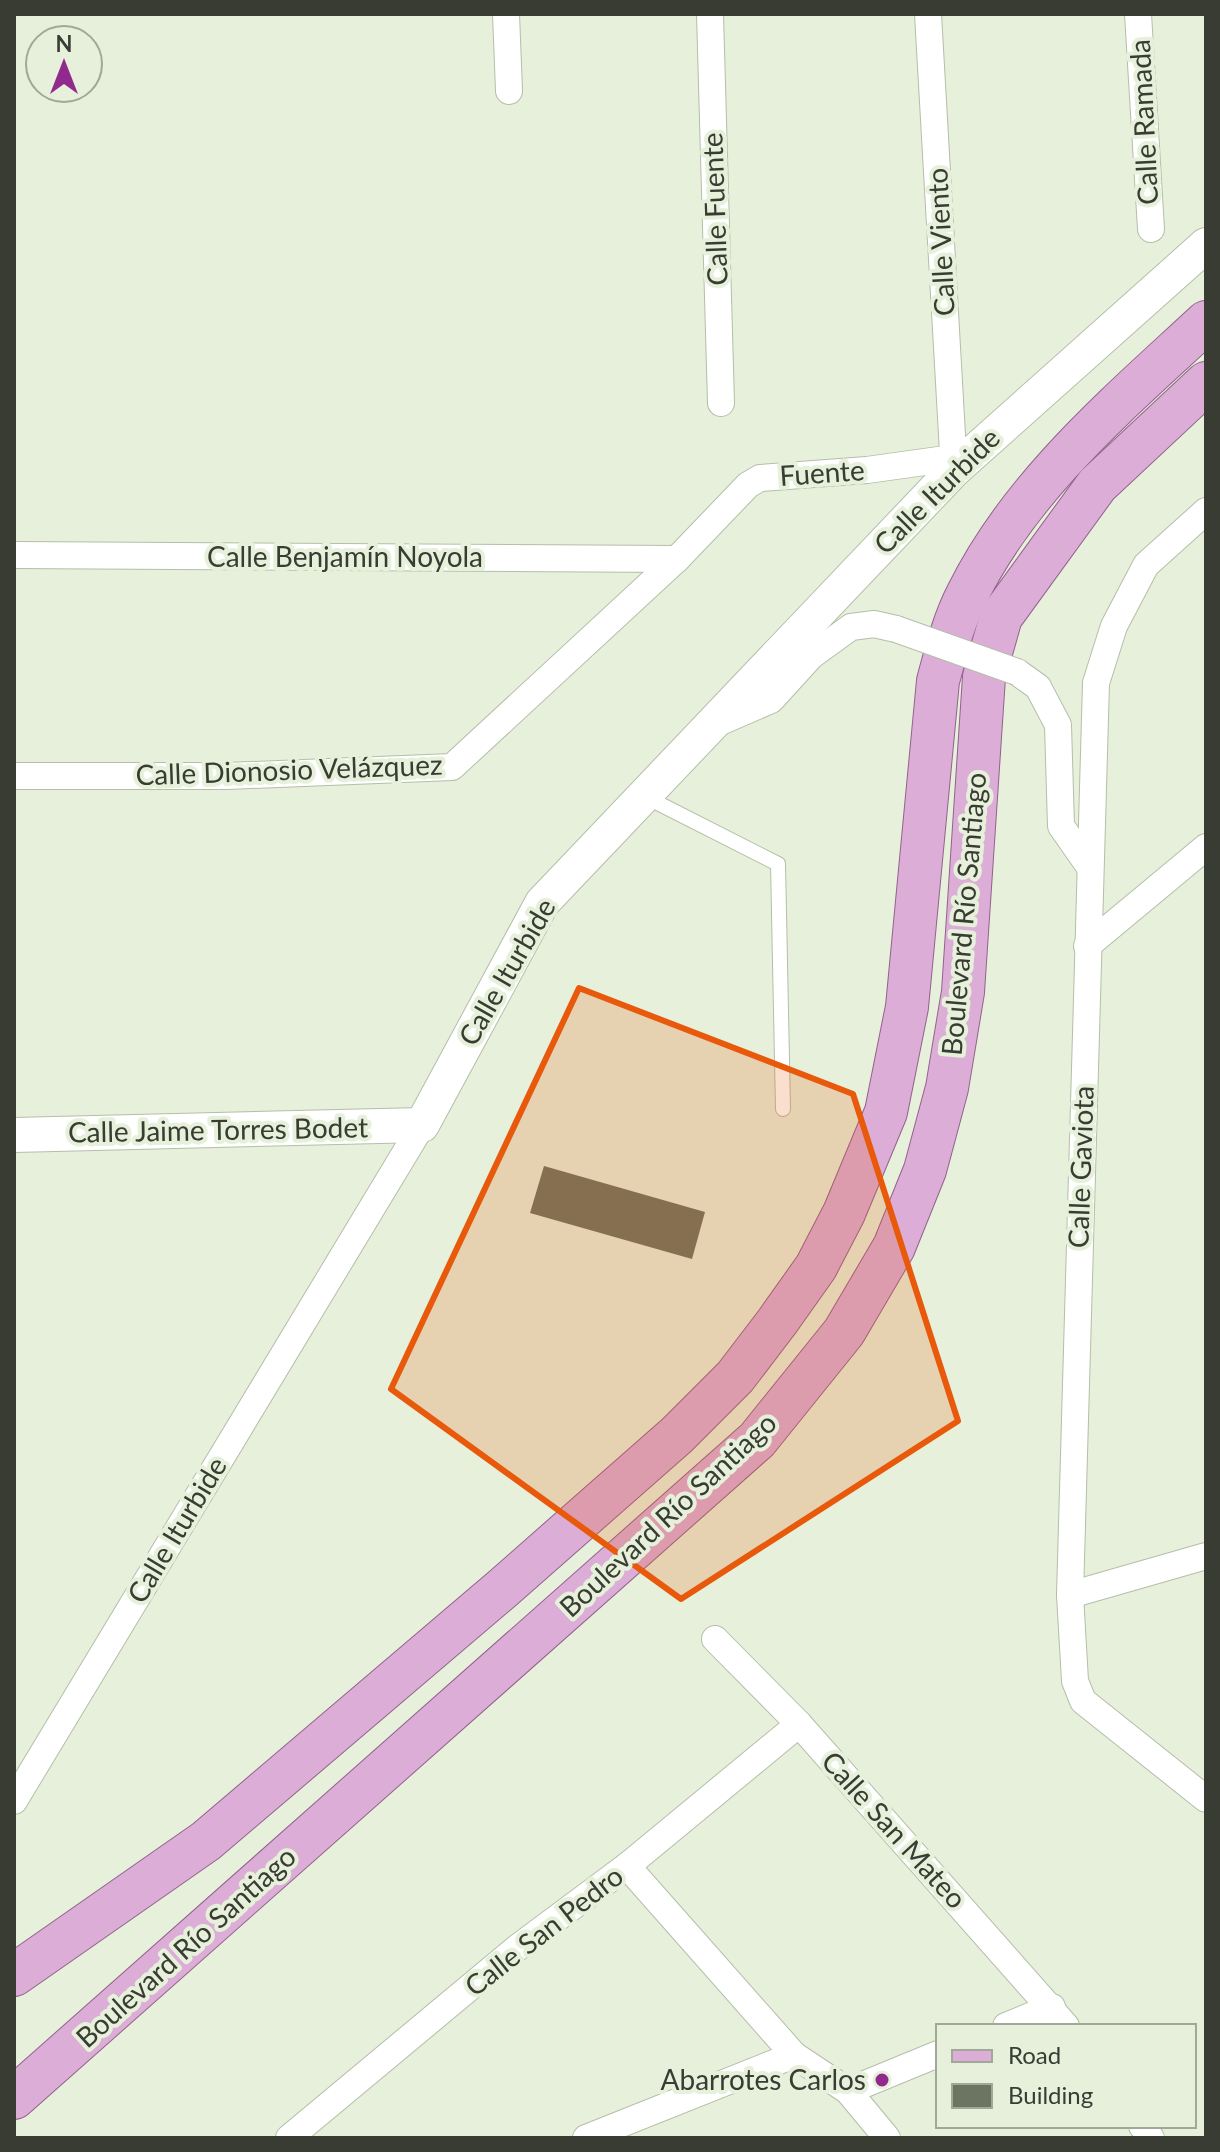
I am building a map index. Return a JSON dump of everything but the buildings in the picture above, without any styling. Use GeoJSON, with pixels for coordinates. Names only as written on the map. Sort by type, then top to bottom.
{"type":"FeatureCollection","features":[{"type":"Feature","properties":{"kind":"main road","name":"Boulevard Río Santiago"},"geometry":{"type":"LineString","coordinates":[[14,1975],[206,1841],[502,1589],[677,1435],[735,1377],[777,1322],[816,1267],[844,1213],[886,1112],[907,1007],[938,681],[950,636],[966,596],[995,544],[1077,442],[1206,322]]}},
{"type":"Feature","properties":{"kind":"main road","name":"Boulevard Río Santiago"},"geometry":{"type":"LineString","coordinates":[[14,2098],[757,1440],[844,1332],[894,1247],[925,1170],[947,1088],[963,992],[984,677],[1001,617],[1097,485],[1206,383]]}},
{"type":"Feature","properties":{"kind":"street"},"geometry":{"type":"LineString","coordinates":[[506,14],[509,91]]}},
{"type":"Feature","properties":{"kind":"street","name":"Calle Fuente"},"geometry":{"type":"LineString","coordinates":[[710,14],[721,403]]}},
{"type":"Feature","properties":{"kind":"street","name":"Calle Viento"},"geometry":{"type":"LineString","coordinates":[[928,14],[954,464]]}},
{"type":"Feature","properties":{"kind":"street","name":"Calle Ramada"},"geometry":{"type":"LineString","coordinates":[[1138,14],[1151,229]]}},
{"type":"Feature","properties":{"kind":"street","name":"Calle Iturbide"},"geometry":{"type":"LineString","coordinates":[[14,1801],[422,1125],[542,903],[954,464],[1206,245]]}},
{"type":"Feature","properties":{"kind":"street","name":"Fuente"},"geometry":{"type":"LineString","coordinates":[[677,559],[748,485],[760,478],[954,464]]}},
{"type":"Feature","properties":{"kind":"street","name":"Calle Gaviota"},"geometry":{"type":"LineString","coordinates":[[1206,511],[1146,565],[1114,626],[1096,683],[1070,1595],[1075,1681],[1083,1701],[1206,1799]]}},
{"type":"Feature","properties":{"kind":"street","name":"Calle Benjamín Noyola"},"geometry":{"type":"LineString","coordinates":[[14,555],[677,559]]}},
{"type":"Feature","properties":{"kind":"street","name":"Calle Dionosio Velázquez"},"geometry":{"type":"LineString","coordinates":[[14,776],[227,776],[452,767],[677,559]]}},
{"type":"Feature","properties":{"kind":"street"},"geometry":{"type":"LineString","coordinates":[[709,727],[771,700],[811,656],[851,627],[874,624],[896,629],[1017,672],[1038,687],[1058,725],[1061,826],[1089,866]]}},
{"type":"Feature","properties":{"kind":"street"},"geometry":{"type":"LineString","coordinates":[[1087,946],[1206,847]]}},
{"type":"Feature","properties":{"kind":"street","name":"Calle Jaime Torres Bodet"},"geometry":{"type":"LineString","coordinates":[[14,1135],[422,1125]]}},
{"type":"Feature","properties":{"kind":"street"},"geometry":{"type":"LineString","coordinates":[[1070,1595],[1206,1556]]}},
{"type":"Feature","properties":{"kind":"street","name":"Calle San Mateo"},"geometry":{"type":"LineString","coordinates":[[715,1639],[799,1724],[1059,2017]]}},
{"type":"Feature","properties":{"kind":"street","name":"Calle San Pedro"},"geometry":{"type":"LineString","coordinates":[[289,2138],[517,1948],[627,1866],[799,1724]]}},
{"type":"Feature","properties":{"kind":"street"},"geometry":{"type":"LineString","coordinates":[[627,1866],[794,2055],[848,2091],[887,2138]]}},
{"type":"Feature","properties":{"kind":"street"},"geometry":{"type":"LineString","coordinates":[[1018,2024],[1059,2017]]}},
{"type":"Feature","properties":{"kind":"street"},"geometry":{"type":"LineString","coordinates":[[586,2138],[794,2055]]}},
{"type":"Feature","properties":{"kind":"street"},"geometry":{"type":"LineString","coordinates":[[848,2091],[936,2055]]}},
{"type":"Feature","properties":{"kind":"lane"},"geometry":{"type":"LineString","coordinates":[[644,796],[778,864],[783,1109]]}},
{"type":"Feature","properties":{"kind":"highlighted area"},"geometry":{"type":"Polygon","coordinates":[[[579,988],[853,1094],[958,1421],[681,1599],[391,1389],[579,988]]]}},
{"type":"Feature","properties":{"kind":"place","name":"Abarrotes Carlos"},"geometry":{"type":"Point","coordinates":[882,2080]}}]}
